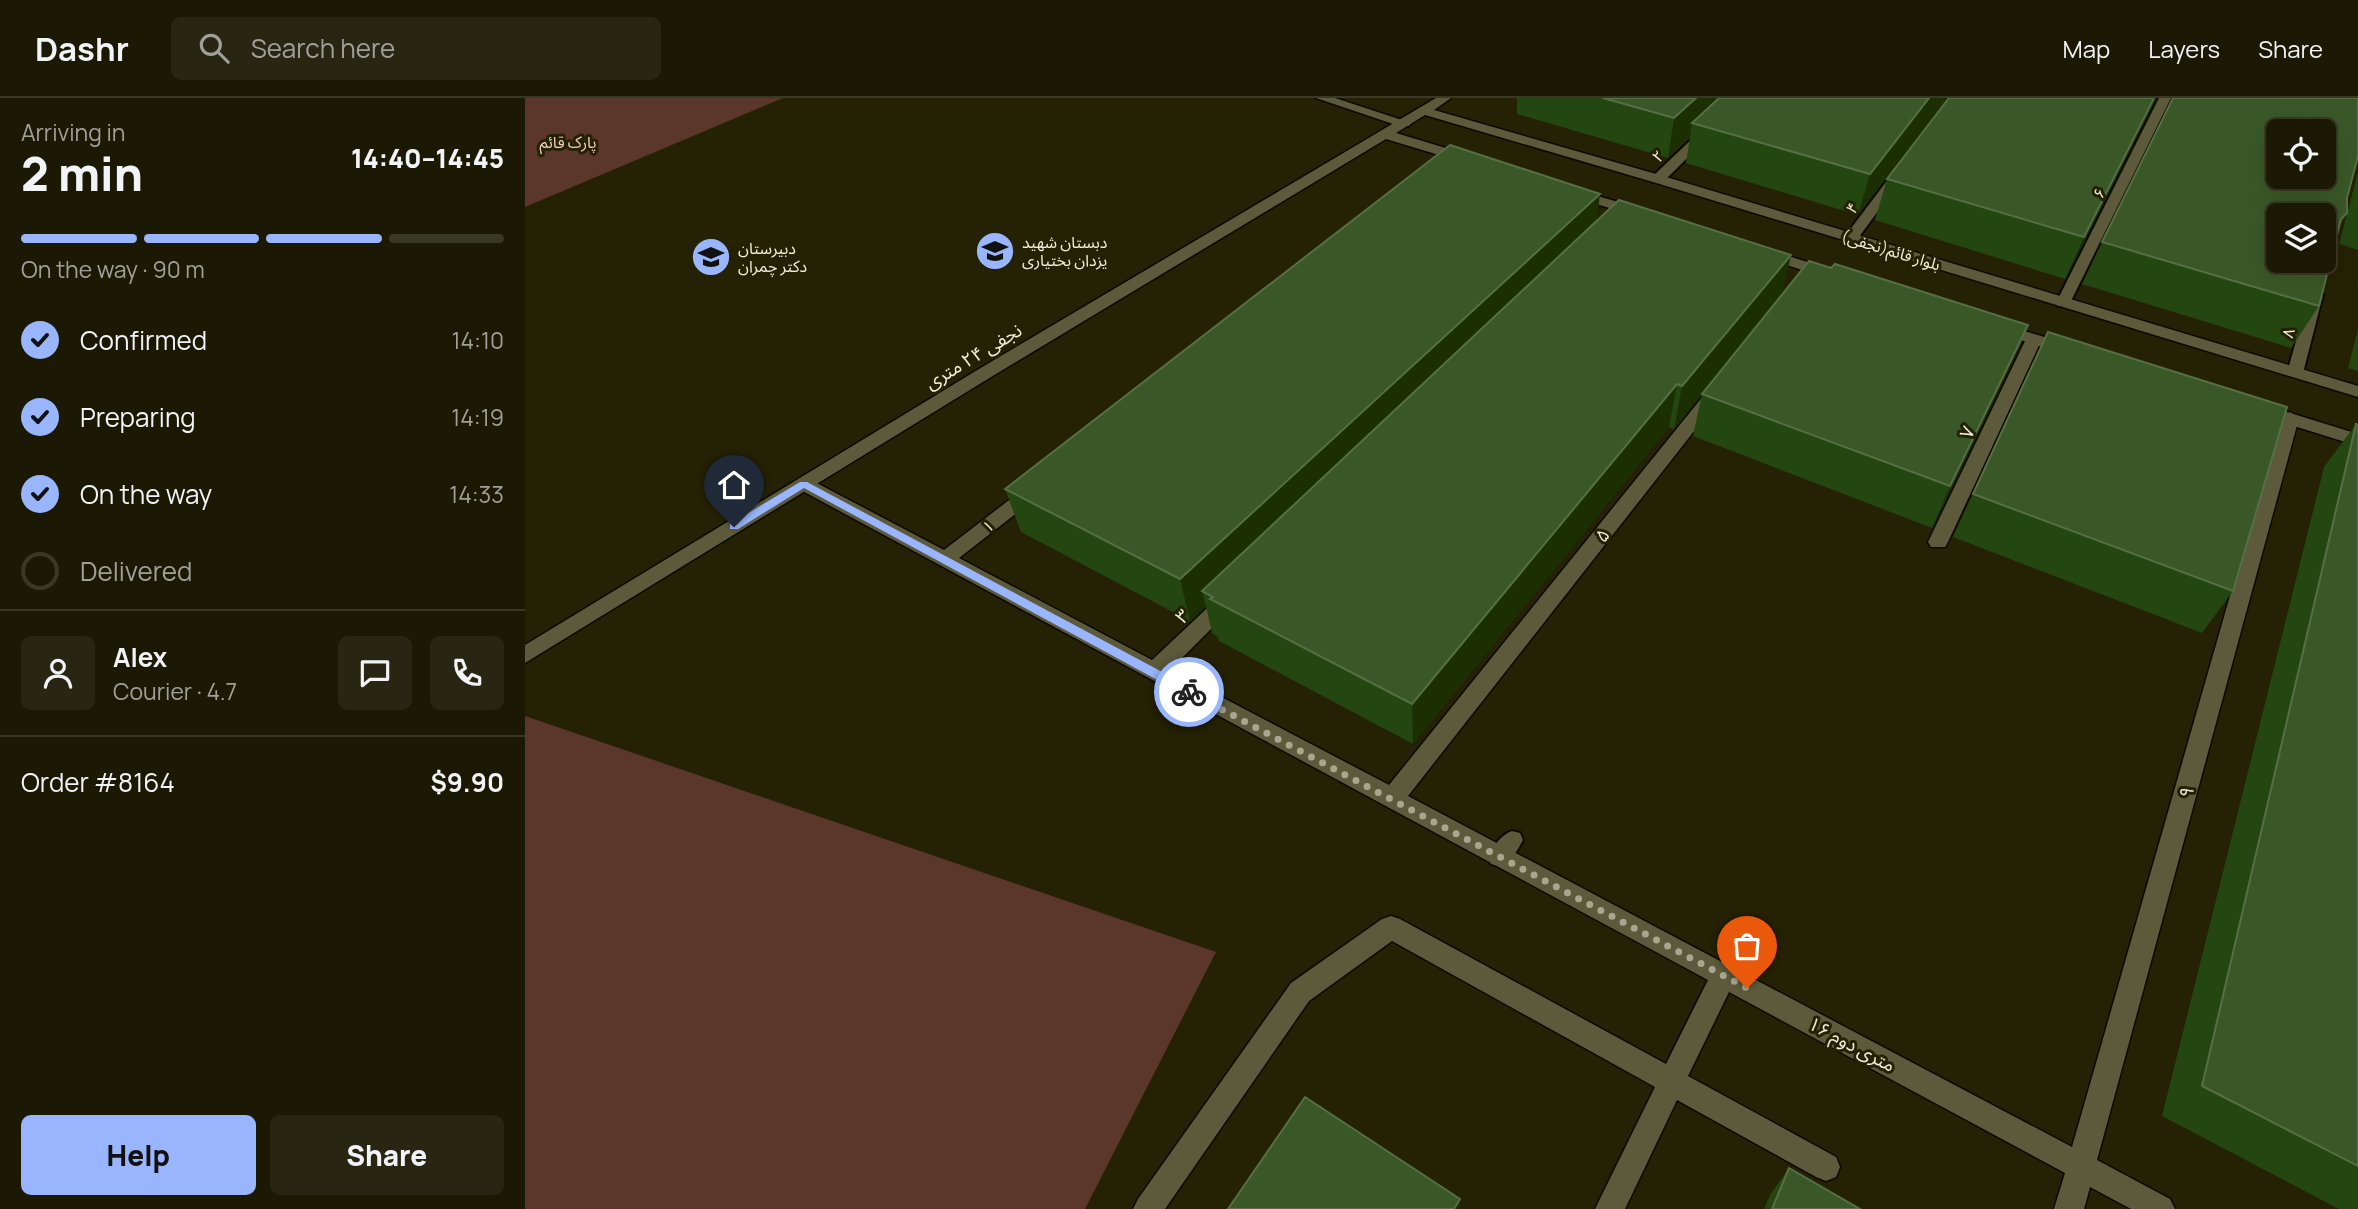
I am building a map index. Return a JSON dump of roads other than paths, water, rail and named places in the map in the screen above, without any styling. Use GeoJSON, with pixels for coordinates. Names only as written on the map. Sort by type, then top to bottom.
{"type":"FeatureCollection","features":[{"type":"Feature","properties":{"kind":"street"},"geometry":{"type":"LineString","coordinates":[[1322,98],[1404,122]]}},
{"type":"Feature","properties":{"kind":"street","name":"نجفی ۲۴ متری"},"geometry":{"type":"LineString","coordinates":[[525,655],[1445,98]]}},
{"type":"Feature","properties":{"kind":"street","name":"بلوار قائم(نجفی)"},"geometry":{"type":"LineString","coordinates":[[1424,111],[1658,179],[2358,392]]}},
{"type":"Feature","properties":{"kind":"street"},"geometry":{"type":"LineString","coordinates":[[1385,134],[1465,163]]}},
{"type":"Feature","properties":{"kind":"street"},"geometry":{"type":"LineString","coordinates":[[1555,187],[1628,216],[1659,219]]}},
{"type":"Feature","properties":{"kind":"street"},"geometry":{"type":"LineString","coordinates":[[1749,248],[1809,274],[1840,277]]}},
{"type":"Feature","properties":{"kind":"street"},"geometry":{"type":"LineString","coordinates":[[1982,323],[2085,355]]}},
{"type":"Feature","properties":{"kind":"street","name":"۷"},"geometry":{"type":"LineString","coordinates":[[1938,542],[2034,340]]}},
{"type":"Feature","properties":{"kind":"street","name":"۵"},"geometry":{"type":"LineString","coordinates":[[1391,800],[1727,377]]}},
{"type":"Feature","properties":{"kind":"street"},"geometry":{"type":"LineString","coordinates":[[2239,403],[2358,440]]}},
{"type":"Feature","properties":{"kind":"street","name":"۹"},"geometry":{"type":"LineString","coordinates":[[2081,1165],[2290,418]]}},
{"type":"Feature","properties":{"kind":"street","name":"۱"},"geometry":{"type":"LineString","coordinates":[[944,560],[1043,483]]}},
{"type":"Feature","properties":{"kind":"street","name":"۱۶ متری دوم"},"geometry":{"type":"LineString","coordinates":[[804,484],[1391,800],[1506,848],[1723,975],[2160,1209]]}},
{"type":"Feature","properties":{"kind":"street","name":"۳"},"geometry":{"type":"LineString","coordinates":[[1153,673],[1243,586]]}},
{"type":"Feature","properties":{"kind":"street"},"geometry":{"type":"LineString","coordinates":[[1148,1209],[1300,992],[1391,927],[1826,1167]]}},
{"type":"Feature","properties":{"kind":"street"},"geometry":{"type":"LineString","coordinates":[[1610,1209],[1723,975]]}},
{"type":"Feature","properties":{"kind":"street"},"geometry":{"type":"LineString","coordinates":[[2069,1209],[2081,1165]]}},
{"type":"Feature","properties":{"kind":"lane","name":"۲"},"geometry":{"type":"LineString","coordinates":[[1658,179],[1742,98]]}},
{"type":"Feature","properties":{"kind":"lane","name":"۶"},"geometry":{"type":"LineString","coordinates":[[2063,303],[2165,98]]}},
{"type":"Feature","properties":{"kind":"lane","name":"۴"},"geometry":{"type":"LineString","coordinates":[[1851,238],[1907,163]]}},
{"type":"Feature","properties":{"kind":"lane","name":"۸"},"geometry":{"type":"LineString","coordinates":[[2295,373],[2320,282]]}},
{"type":"Feature","properties":{"kind":"place","name":"دبستان شهید یزدان بختیاری"},"geometry":{"type":"Point","coordinates":[995,251]}},
{"type":"Feature","properties":{"kind":"place","name":"دبیرستان دکتر چمران"},"geometry":{"type":"Point","coordinates":[711,257]}},
{"type":"Feature","properties":{"kind":"park label","name":"پارک قائم"},"geometry":{"type":"Point","coordinates":[568,142]}}]}
